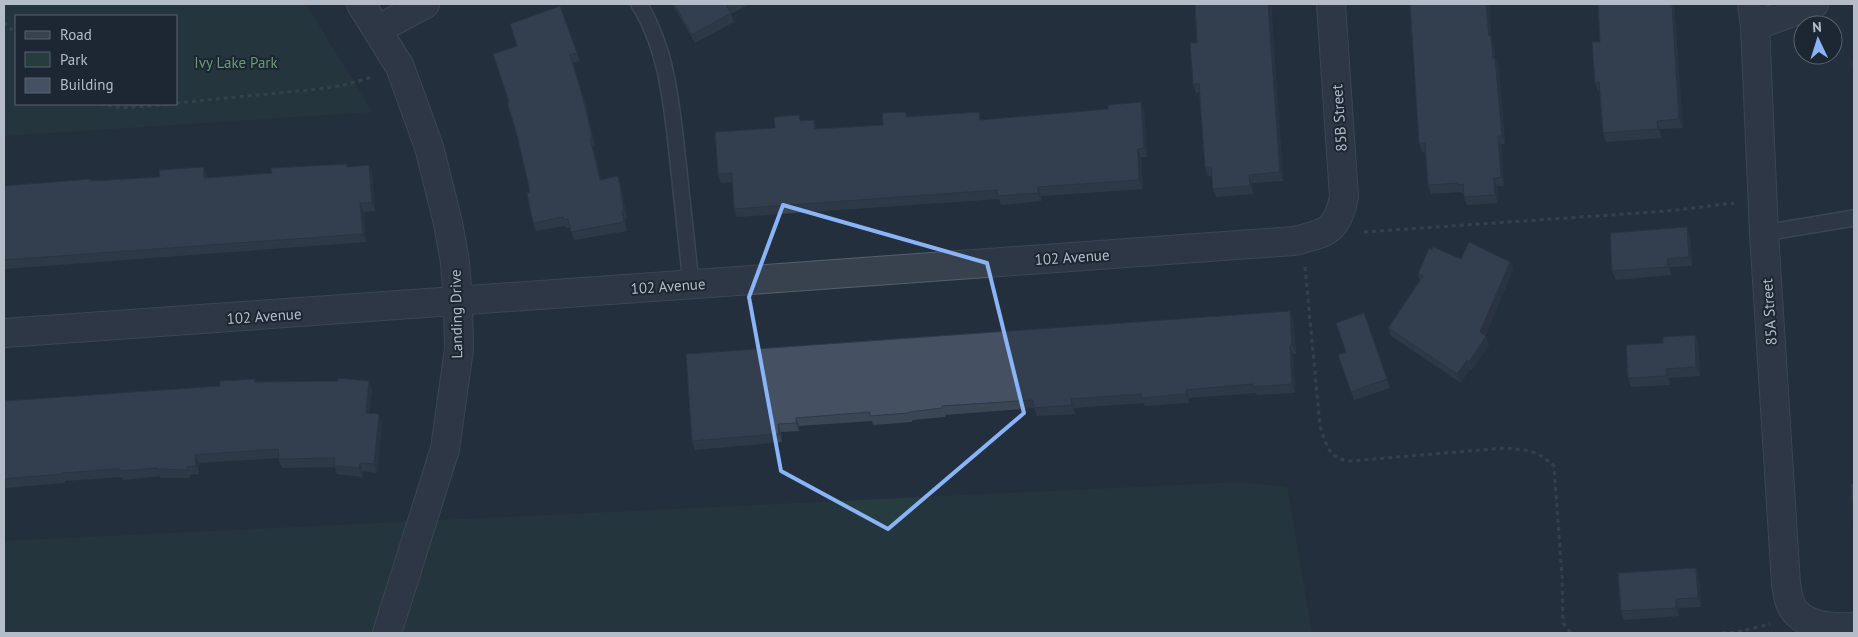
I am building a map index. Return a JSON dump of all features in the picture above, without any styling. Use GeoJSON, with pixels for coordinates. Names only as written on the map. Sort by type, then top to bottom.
{"type":"FeatureCollection","features":[{"type":"Feature","properties":{"kind":"street","name":"Landing Drive"},"geometry":{"type":"LineString","coordinates":[[361,4],[400,67],[429,147],[448,223],[458,302],[459,349],[445,449],[387,633]]}},
{"type":"Feature","properties":{"kind":"street"},"geometry":{"type":"LineString","coordinates":[[377,30],[425,4]]}},
{"type":"Feature","properties":{"kind":"street","name":"85B Street"},"geometry":{"type":"LineString","coordinates":[[1331,4],[1344,197],[1340,214],[1331,229]]}},
{"type":"Feature","properties":{"kind":"street"},"geometry":{"type":"LineString","coordinates":[[1753,15],[1814,4]]}},
{"type":"Feature","properties":{"kind":"street","name":"85A Street"},"geometry":{"type":"LineString","coordinates":[[1753,15],[1762,199],[1786,584],[1789,602],[1800,618]]}},
{"type":"Feature","properties":{"kind":"street","name":"102 Avenue"},"geometry":{"type":"LineString","coordinates":[[4,334],[1274,242],[1302,239],[1331,229]]}},
{"type":"Feature","properties":{"kind":"street"},"geometry":{"type":"LineString","coordinates":[[1800,618],[1820,626],[1854,627]]}},
{"type":"Feature","properties":{"kind":"lane"},"geometry":{"type":"LineString","coordinates":[[639,4],[645,13],[663,58],[672,111],[691,284]]}},
{"type":"Feature","properties":{"kind":"lane"},"geometry":{"type":"LineString","coordinates":[[1764,233],[1854,218]]}},
{"type":"Feature","properties":{"kind":"path"},"geometry":{"type":"LineString","coordinates":[[4,22],[15,33]]}},
{"type":"Feature","properties":{"kind":"path"},"geometry":{"type":"LineString","coordinates":[[178,104],[344,85],[381,75],[400,67]]}},
{"type":"Feature","properties":{"kind":"path"},"geometry":{"type":"LineString","coordinates":[[106,105],[122,108],[162,105]]}},
{"type":"Feature","properties":{"kind":"path"},"geometry":{"type":"LineString","coordinates":[[1331,229],[1347,233],[1668,211],[1762,199]]}},
{"type":"Feature","properties":{"kind":"path"},"geometry":{"type":"LineString","coordinates":[[1302,239],[1320,426],[1328,450],[1339,459],[1350,461],[1505,448],[1529,450],[1543,456],[1554,466],[1562,576],[1563,623],[1571,633]]}},
{"type":"Feature","properties":{"kind":"path"},"geometry":{"type":"LineString","coordinates":[[1722,633],[1737,632],[1800,618]]}},
{"type":"Feature","properties":{"kind":"highlighted area"},"geometry":{"type":"Polygon","coordinates":[[[783,205],[987,263],[1024,413],[888,529],[781,471],[749,297],[783,205]]]}},
{"type":"Feature","properties":{"kind":"green space","name":"Ivy Lake Park"},"geometry":{"type":"Polygon","coordinates":[[[4,4],[306,4],[372,112],[4,136],[4,4]]]}},
{"type":"Feature","properties":{"kind":"green space"},"geometry":{"type":"Polygon","coordinates":[[[1240,482],[1287,487],[1312,633],[4,633],[4,541],[1240,482]]]}},
{"type":"Feature","properties":{"kind":"building"},"geometry":{"type":"Polygon","coordinates":[[[674,4],[730,4],[727,6],[731,13],[692,35],[674,4]]]}},
{"type":"Feature","properties":{"kind":"building"},"geometry":{"type":"Polygon","coordinates":[[[1195,4],[1268,4],[1280,172],[1249,175],[1250,186],[1213,189],[1211,167],[1205,167],[1199,84],[1193,84],[1190,43],[1197,43],[1195,4]]]}},
{"type":"Feature","properties":{"kind":"building"},"geometry":{"type":"Polygon","coordinates":[[[1410,4],[1486,4],[1489,36],[1491,36],[1493,59],[1495,59],[1502,136],[1498,136],[1501,177],[1494,178],[1495,195],[1464,197],[1463,184],[1428,185],[1425,143],[1419,143],[1410,4]]]}},
{"type":"Feature","properties":{"kind":"building"},"geometry":{"type":"Polygon","coordinates":[[[1598,4],[1672,4],[1679,119],[1657,121],[1658,129],[1603,133],[1599,82],[1595,83],[1592,42],[1600,42],[1598,4]]]}},
{"type":"Feature","properties":{"kind":"building"},"geometry":{"type":"Polygon","coordinates":[[[560,6],[577,53],[570,55],[583,98],[600,180],[618,176],[624,210],[622,210],[624,222],[571,232],[568,219],[563,220],[563,217],[533,223],[527,193],[530,192],[518,139],[507,102],[509,102],[493,54],[517,46],[510,24],[560,6]]]}},
{"type":"Feature","properties":{"kind":"building"},"geometry":{"type":"Polygon","coordinates":[[[1141,102],[1144,148],[1138,149],[1139,180],[1038,187],[1038,193],[998,196],[997,190],[734,209],[732,173],[718,174],[715,132],[775,128],[774,117],[799,115],[800,121],[814,120],[815,129],[883,125],[882,113],[906,112],[906,117],[979,112],[980,120],[1108,109],[1108,105],[1141,102]]]}},
{"type":"Feature","properties":{"kind":"building"},"geometry":{"type":"Polygon","coordinates":[[[347,164],[347,167],[369,165],[372,203],[360,203],[363,234],[4,260],[4,186],[91,179],[91,181],[160,177],[159,170],[204,167],[204,178],[272,173],[271,168],[347,164]]]}},
{"type":"Feature","properties":{"kind":"building"},"geometry":{"type":"Polygon","coordinates":[[[1687,227],[1689,257],[1667,259],[1668,267],[1612,271],[1610,233],[1687,227]]]}},
{"type":"Feature","properties":{"kind":"building"},"geometry":{"type":"Polygon","coordinates":[[[1469,242],[1510,262],[1480,332],[1486,336],[1469,362],[1467,360],[1457,374],[1388,328],[1423,276],[1418,274],[1429,248],[1432,250],[1433,247],[1461,259],[1469,242]]]}},
{"type":"Feature","properties":{"kind":"building"},"geometry":{"type":"Polygon","coordinates":[[[1290,311],[1292,384],[1253,387],[1253,384],[1186,390],[1186,394],[1142,398],[1142,394],[1071,399],[1072,405],[1034,408],[1033,400],[942,406],[942,408],[909,413],[870,416],[870,412],[796,418],[796,423],[778,424],[779,434],[692,441],[686,354],[1290,311]]]}},
{"type":"Feature","properties":{"kind":"building"},"geometry":{"type":"Polygon","coordinates":[[[1364,313],[1387,379],[1351,392],[1338,355],[1346,352],[1336,323],[1364,313]]]}},
{"type":"Feature","properties":{"kind":"building"},"geometry":{"type":"Polygon","coordinates":[[[1695,335],[1696,367],[1666,369],[1667,376],[1628,378],[1626,345],[1663,343],[1663,337],[1695,335]]]}},
{"type":"Feature","properties":{"kind":"building"},"geometry":{"type":"Polygon","coordinates":[[[338,378],[369,381],[366,413],[379,414],[374,464],[360,463],[359,468],[334,466],[335,458],[279,459],[278,449],[195,455],[196,466],[187,467],[187,470],[157,468],[120,471],[120,469],[4,479],[4,401],[220,386],[220,381],[255,379],[255,382],[338,381],[338,378]]]}},
{"type":"Feature","properties":{"kind":"building"},"geometry":{"type":"Polygon","coordinates":[[[1851,484],[1854,484],[1854,532],[1851,484]]]}},
{"type":"Feature","properties":{"kind":"building"},"geometry":{"type":"Polygon","coordinates":[[[1696,568],[1698,598],[1676,599],[1676,608],[1621,611],[1618,573],[1696,568]]]}}]}
